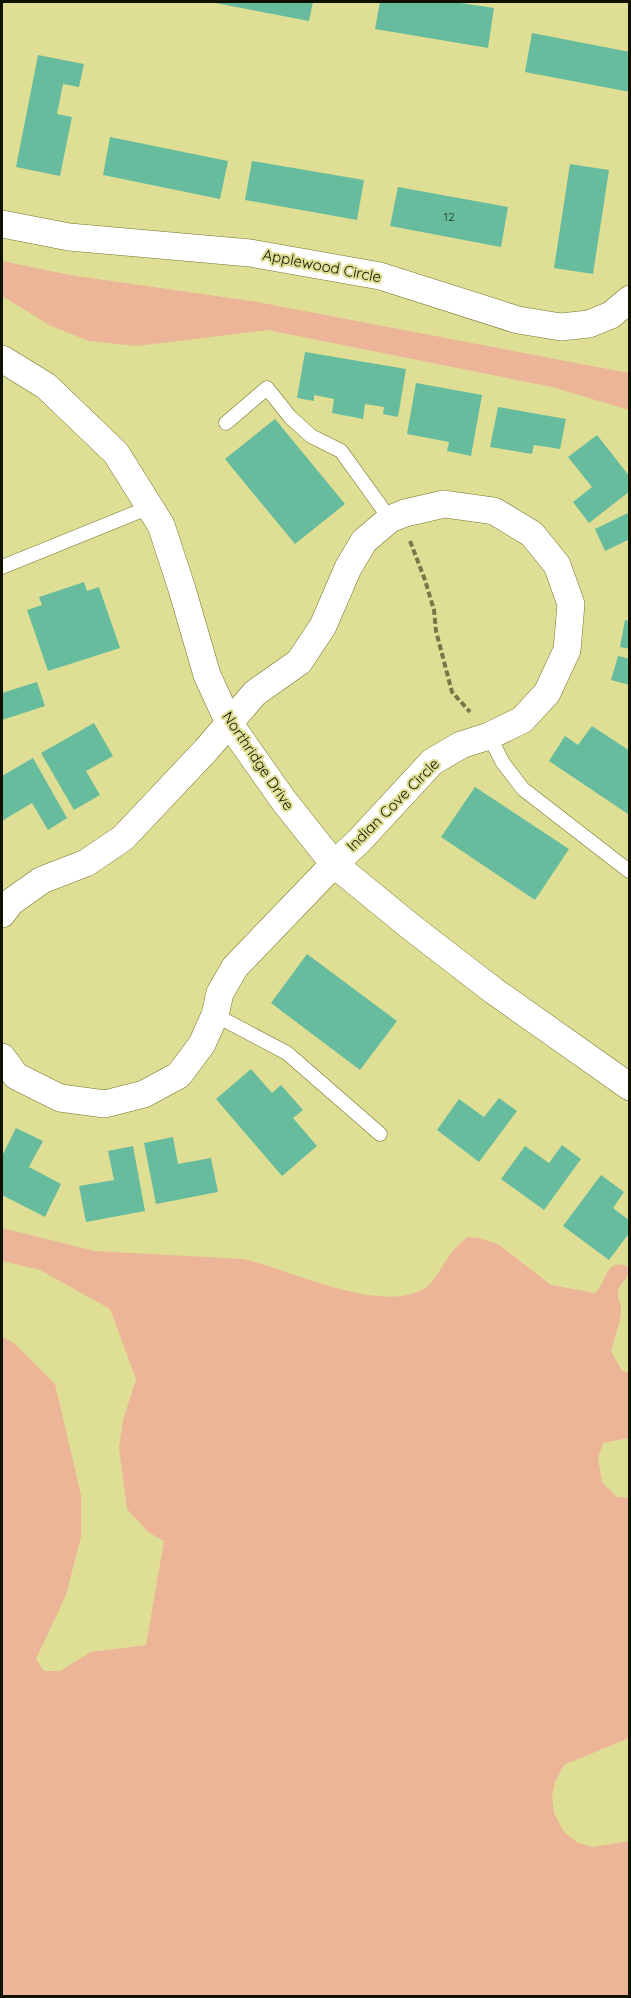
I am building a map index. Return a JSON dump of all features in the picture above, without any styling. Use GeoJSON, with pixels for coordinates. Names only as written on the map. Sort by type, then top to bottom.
{"type":"FeatureCollection","features":[{"type":"Feature","properties":{"kind":"street","name":"Applewood Circle"},"geometry":{"type":"LineString","coordinates":[[2,224],[69,237],[250,253],[380,276],[518,321],[561,327],[589,324],[611,315],[630,298]]}},
{"type":"Feature","properties":{"kind":"street","name":"Northridge Drive"},"geometry":{"type":"LineString","coordinates":[[2,359],[46,386],[116,453],[160,525],[179,578],[207,675],[229,723],[284,801],[334,864],[494,991],[627,1088]]}},
{"type":"Feature","properties":{"kind":"street","name":"Indian Cove Circle"},"geometry":{"type":"LineString","coordinates":[[2,914],[11,902],[42,880],[86,863],[123,838],[206,750],[255,693],[299,662],[323,626],[348,568],[364,541],[397,516],[444,504],[494,511],[532,534],[557,565],[571,604],[567,651],[547,693],[522,720],[489,736],[461,745],[432,762],[236,967],[220,993],[215,1015],[202,1044],[179,1075],[144,1094],[105,1104],[60,1098],[16,1076],[2,1057]]}},
{"type":"Feature","properties":{"kind":"lane"},"geometry":{"type":"LineString","coordinates":[[226,423],[267,388],[290,417],[311,436],[341,451],[397,516]]}},
{"type":"Feature","properties":{"kind":"lane"},"geometry":{"type":"LineString","coordinates":[[2,567],[150,507]]}},
{"type":"Feature","properties":{"kind":"lane"},"geometry":{"type":"LineString","coordinates":[[489,736],[503,763],[523,789],[629,871]]}},
{"type":"Feature","properties":{"kind":"lane"},"geometry":{"type":"LineString","coordinates":[[215,1015],[286,1053],[380,1134]]}},
{"type":"Feature","properties":{"kind":"path"},"geometry":{"type":"LineString","coordinates":[[397,516],[425,580],[452,692],[489,736]]}},
{"type":"Feature","properties":{"kind":"shaded area"},"geometry":{"type":"Polygon","coordinates":[[[2,261],[70,275],[257,302],[629,373],[629,410],[552,387],[268,330],[137,346],[89,341],[51,326],[2,296],[2,261]]]}},
{"type":"Feature","properties":{"kind":"shaded area"},"geometry":{"type":"Polygon","coordinates":[[[2,1228],[95,1251],[244,1259],[339,1289],[366,1295],[391,1297],[413,1294],[430,1284],[457,1246],[467,1237],[498,1244],[551,1285],[595,1293],[610,1268],[620,1264],[627,1266],[627,1277],[618,1291],[621,1314],[611,1351],[622,1371],[629,1372],[629,1438],[603,1443],[598,1458],[602,1482],[617,1497],[629,1498],[629,1738],[564,1765],[555,1782],[552,1797],[554,1813],[564,1832],[578,1843],[593,1847],[629,1841],[629,1996],[2,1996],[2,1337],[14,1343],[55,1384],[81,1495],[81,1537],[66,1595],[36,1659],[44,1671],[60,1671],[91,1652],[146,1645],[164,1541],[148,1532],[127,1509],[119,1448],[123,1420],[136,1379],[110,1309],[40,1270],[2,1261],[2,1228]]]}},
{"type":"Feature","properties":{"kind":"building"},"geometry":{"type":"Polygon","coordinates":[[[210,2],[313,2],[309,21],[210,2]]]}},
{"type":"Feature","properties":{"kind":"building"},"geometry":{"type":"Polygon","coordinates":[[[380,2],[454,2],[494,8],[488,48],[375,29],[380,2]]]}},
{"type":"Feature","properties":{"kind":"building"},"geometry":{"type":"Polygon","coordinates":[[[532,33],[630,52],[630,92],[525,72],[532,33]]]}},
{"type":"Feature","properties":{"kind":"building"},"geometry":{"type":"Polygon","coordinates":[[[38,55],[84,64],[79,87],[63,84],[57,114],[72,117],[60,176],[16,167],[38,55]]]}},
{"type":"Feature","properties":{"kind":"building"},"geometry":{"type":"Polygon","coordinates":[[[110,137],[228,161],[220,199],[103,175],[110,137]]]}},
{"type":"Feature","properties":{"kind":"building"},"geometry":{"type":"Polygon","coordinates":[[[252,161],[364,180],[357,220],[245,200],[252,161]]]}},
{"type":"Feature","properties":{"kind":"building"},"geometry":{"type":"Polygon","coordinates":[[[570,164],[609,170],[593,274],[554,268],[570,164]]]}},
{"type":"Feature","properties":{"kind":"building"},"geometry":{"type":"Polygon","coordinates":[[[398,187],[508,207],[501,247],[390,226],[398,187]]]}},
{"type":"Feature","properties":{"kind":"building"},"geometry":{"type":"Polygon","coordinates":[[[305,352],[406,369],[398,417],[383,414],[384,407],[365,404],[363,419],[332,413],[334,399],[314,395],[314,401],[297,398],[305,352]]]}},
{"type":"Feature","properties":{"kind":"building"},"geometry":{"type":"Polygon","coordinates":[[[416,383],[482,395],[471,456],[447,451],[449,442],[407,434],[416,383]]]}},
{"type":"Feature","properties":{"kind":"building"},"geometry":{"type":"Polygon","coordinates":[[[498,407],[566,419],[560,449],[534,445],[532,454],[490,447],[498,407]]]}},
{"type":"Feature","properties":{"kind":"building"},"geometry":{"type":"Polygon","coordinates":[[[275,419],[345,504],[295,544],[225,459],[275,419]]]}},
{"type":"Feature","properties":{"kind":"building"},"geometry":{"type":"Polygon","coordinates":[[[597,435],[630,477],[630,491],[589,523],[573,502],[592,487],[568,457],[597,435]]]}},
{"type":"Feature","properties":{"kind":"building"},"geometry":{"type":"Polygon","coordinates":[[[630,512],[630,539],[605,551],[595,529],[630,512]]]}},
{"type":"Feature","properties":{"kind":"building"},"geometry":{"type":"Polygon","coordinates":[[[84,582],[87,591],[99,587],[120,648],[48,671],[27,610],[42,605],[39,597],[84,582]]]}},
{"type":"Feature","properties":{"kind":"building"},"geometry":{"type":"Polygon","coordinates":[[[625,620],[630,621],[630,649],[620,647],[625,620]]]}},
{"type":"Feature","properties":{"kind":"building"},"geometry":{"type":"Polygon","coordinates":[[[618,656],[630,659],[630,685],[611,680],[618,656]]]}},
{"type":"Feature","properties":{"kind":"building"},"geometry":{"type":"Polygon","coordinates":[[[37,682],[45,706],[2,720],[2,693],[37,682]]]}},
{"type":"Feature","properties":{"kind":"building"},"geometry":{"type":"Polygon","coordinates":[[[94,723],[113,756],[86,771],[100,795],[74,810],[41,753],[94,723]]]}},
{"type":"Feature","properties":{"kind":"building"},"geometry":{"type":"Polygon","coordinates":[[[592,726],[630,751],[628,814],[549,761],[565,736],[578,745],[592,726]]]}},
{"type":"Feature","properties":{"kind":"building"},"geometry":{"type":"Polygon","coordinates":[[[33,758],[67,818],[48,830],[32,803],[2,821],[2,776],[33,758]]]}},
{"type":"Feature","properties":{"kind":"building"},"geometry":{"type":"Polygon","coordinates":[[[475,787],[569,849],[535,900],[441,837],[475,787]]]}},
{"type":"Feature","properties":{"kind":"building"},"geometry":{"type":"Polygon","coordinates":[[[307,954],[397,1021],[360,1070],[271,1003],[307,954]]]}},
{"type":"Feature","properties":{"kind":"building"},"geometry":{"type":"Polygon","coordinates":[[[251,1069],[272,1093],[281,1085],[303,1110],[293,1118],[317,1146],[282,1176],[216,1099],[251,1069]]]}},
{"type":"Feature","properties":{"kind":"building"},"geometry":{"type":"Polygon","coordinates":[[[499,1098],[517,1111],[479,1162],[437,1130],[459,1099],[484,1117],[499,1098]]]}},
{"type":"Feature","properties":{"kind":"building"},"geometry":{"type":"Polygon","coordinates":[[[16,1128],[43,1141],[29,1167],[61,1184],[45,1217],[2,1195],[2,1156],[16,1128]]]}},
{"type":"Feature","properties":{"kind":"building"},"geometry":{"type":"Polygon","coordinates":[[[173,1137],[178,1164],[211,1158],[218,1192],[156,1204],[144,1143],[173,1137]]]}},
{"type":"Feature","properties":{"kind":"building"},"geometry":{"type":"Polygon","coordinates":[[[562,1145],[581,1159],[544,1210],[501,1179],[525,1146],[549,1163],[562,1145]]]}},
{"type":"Feature","properties":{"kind":"building"},"geometry":{"type":"Polygon","coordinates":[[[133,1146],[145,1211],[86,1222],[79,1186],[114,1180],[108,1151],[133,1146]]]}},
{"type":"Feature","properties":{"kind":"building"},"geometry":{"type":"Polygon","coordinates":[[[601,1175],[624,1192],[613,1208],[630,1221],[630,1232],[609,1260],[563,1226],[601,1175]]]}}]}
